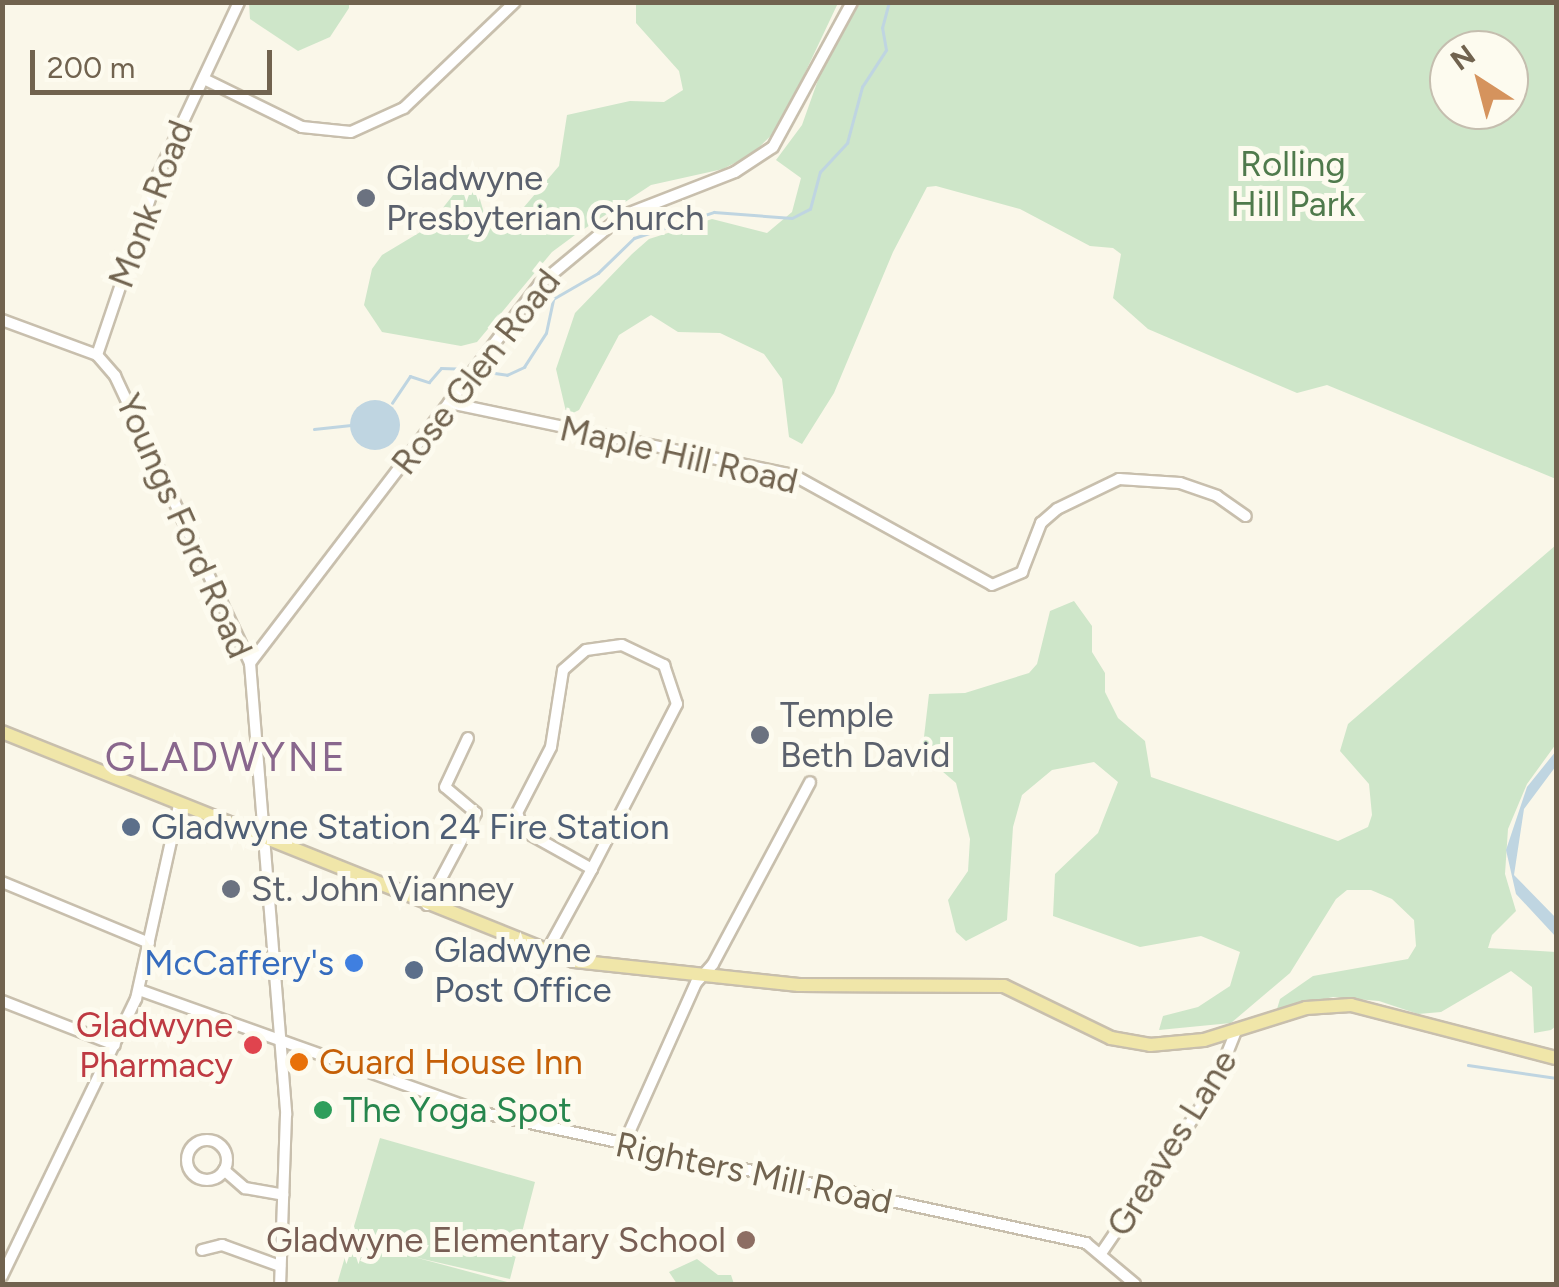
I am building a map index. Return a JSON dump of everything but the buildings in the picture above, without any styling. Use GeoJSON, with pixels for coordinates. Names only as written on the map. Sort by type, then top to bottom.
{"type":"FeatureCollection","features":[{"type":"Feature","properties":{"kind":"main road"},"geometry":{"type":"LineString","coordinates":[[2,732],[546,954],[798,985],[1004,986],[1139,1044],[1176,1044],[1236,1031],[1306,1008],[1351,1005],[1556,1058]]}},
{"type":"Feature","properties":{"kind":"street","name":"Monk Road"},"geometry":{"type":"LineString","coordinates":[[97,355],[158,175],[240,2]]}},
{"type":"Feature","properties":{"kind":"street"},"geometry":{"type":"LineString","coordinates":[[204,79],[302,126],[334,132],[369,127],[440,78],[515,2]]}},
{"type":"Feature","properties":{"kind":"street","name":"Rose Glen Road"},"geometry":{"type":"LineString","coordinates":[[250,663],[540,284],[606,225],[735,172],[773,147],[852,2]]}},
{"type":"Feature","properties":{"kind":"street","name":"Youngs Ford Road"},"geometry":{"type":"LineString","coordinates":[[2,320],[97,355],[138,416],[250,663],[282,1038],[284,1195],[280,1284]]}},
{"type":"Feature","properties":{"kind":"street","name":"Maple Hill Road"},"geometry":{"type":"LineString","coordinates":[[449,403],[796,476],[992,584],[1022,572],[1041,523],[1057,509],[1119,479],[1180,483],[1246,516]]}},
{"type":"Feature","properties":{"kind":"street"},"geometry":{"type":"LineString","coordinates":[[546,954],[592,869],[677,704],[664,666],[622,645],[586,650],[563,670],[551,747],[518,814],[524,831],[592,869]]}},
{"type":"Feature","properties":{"kind":"street"},"geometry":{"type":"LineString","coordinates":[[427,906],[476,813],[445,786],[468,738]]}},
{"type":"Feature","properties":{"kind":"street"},"geometry":{"type":"LineString","coordinates":[[623,1146],[703,975],[810,782]]}},
{"type":"Feature","properties":{"kind":"street"},"geometry":{"type":"LineString","coordinates":[[2,1276],[139,990],[179,805]]}},
{"type":"Feature","properties":{"kind":"street"},"geometry":{"type":"LineString","coordinates":[[2,882],[149,943]]}},
{"type":"Feature","properties":{"kind":"street","name":"Righters Mill Road"},"geometry":{"type":"LineString","coordinates":[[139,990],[488,1114],[1074,1240],[1102,1252],[1134,1284]]}},
{"type":"Feature","properties":{"kind":"street"},"geometry":{"type":"LineString","coordinates":[[2,1001],[115,1045]]}},
{"type":"Feature","properties":{"kind":"street","name":"Greaves Lane"},"geometry":{"type":"LineString","coordinates":[[1102,1252],[1212,1090],[1236,1031]]}},
{"type":"Feature","properties":{"kind":"street"},"geometry":{"type":"LineString","coordinates":[[196,1144],[218,1144],[228,1156],[224,1170],[194,1175],[185,1156],[196,1144]]}},
{"type":"Feature","properties":{"kind":"street"},"geometry":{"type":"LineString","coordinates":[[224,1170],[245,1188],[284,1195]]}},
{"type":"Feature","properties":{"kind":"street"},"geometry":{"type":"LineString","coordinates":[[202,1250],[222,1245],[280,1266]]}},
{"type":"Feature","properties":{"kind":"green space"},"geometry":{"type":"Polygon","coordinates":[[[249,2],[349,3],[349,8],[330,37],[298,51],[250,19],[249,2]]]}},
{"type":"Feature","properties":{"kind":"green space"},"geometry":{"type":"Polygon","coordinates":[[[636,3],[838,3],[779,128],[752,154],[723,169],[651,185],[575,235],[552,252],[477,342],[461,346],[382,332],[364,305],[372,269],[382,255],[427,228],[457,190],[469,183],[477,189],[488,227],[501,234],[559,166],[567,115],[630,101],[664,102],[683,90],[679,71],[636,23],[636,3]]]}},
{"type":"Feature","properties":{"kind":"green space","name":"Rolling Hill Park"},"geometry":{"type":"Polygon","coordinates":[[[860,3],[1556,3],[1556,479],[1327,385],[1297,393],[1148,329],[1113,298],[1121,254],[1113,248],[1090,246],[1020,209],[936,186],[927,187],[893,252],[834,393],[802,444],[789,437],[782,379],[764,354],[720,333],[678,332],[651,315],[619,335],[579,410],[567,416],[556,369],[575,313],[649,239],[712,219],[767,233],[792,212],[801,178],[776,160],[802,125],[824,63],[860,3]]]}},
{"type":"Feature","properties":{"kind":"green space"},"geometry":{"type":"Polygon","coordinates":[[[1556,545],[1556,744],[1527,784],[1508,829],[1505,874],[1516,911],[1492,935],[1488,948],[1556,952],[1556,1026],[1551,1030],[1534,1033],[1532,987],[1511,971],[1441,1012],[1418,1014],[1379,1001],[1333,997],[1277,1009],[1280,999],[1313,976],[1408,959],[1416,946],[1414,920],[1392,899],[1371,890],[1347,890],[1336,899],[1290,973],[1231,1023],[1159,1030],[1163,1016],[1198,1007],[1230,986],[1240,952],[1201,936],[1140,947],[1053,916],[1055,874],[1098,833],[1118,782],[1094,762],[1052,770],[1022,795],[1013,827],[1007,920],[966,941],[956,932],[948,900],[968,871],[970,839],[956,783],[922,754],[929,694],[965,693],[1029,673],[1037,664],[1050,611],[1074,601],[1092,626],[1092,652],[1105,673],[1105,692],[1118,718],[1145,741],[1151,777],[1338,841],[1368,827],[1372,815],[1369,784],[1340,751],[1348,724],[1556,545]]]}},
{"type":"Feature","properties":{"kind":"green space"},"geometry":{"type":"Polygon","coordinates":[[[380,1138],[535,1182],[510,1279],[414,1257],[515,1284],[337,1284],[380,1138]]]}},
{"type":"Feature","properties":{"kind":"green space"},"geometry":{"type":"Polygon","coordinates":[[[697,1259],[718,1275],[731,1275],[734,1284],[677,1284],[669,1272],[697,1259]]]}},
{"type":"Feature","properties":{"kind":"water"},"geometry":{"type":"Polygon","coordinates":[[[375,400],[393,407],[400,425],[393,443],[375,450],[357,443],[350,425],[357,407],[375,400]]]}},
{"type":"Feature","properties":{"kind":"water"},"geometry":{"type":"Polygon","coordinates":[[[1556,751],[1556,766],[1524,809],[1514,875],[1556,918],[1556,937],[1516,894],[1506,850],[1527,787],[1556,751]]]}},
{"type":"Feature","properties":{"kind":"waterway"},"geometry":{"type":"LineString","coordinates":[[480,371],[507,375],[524,367],[546,333],[553,299],[598,273],[634,238],[714,212],[792,218],[810,209],[820,172],[847,143],[862,87],[886,50],[882,28],[889,2]]}},
{"type":"Feature","properties":{"kind":"waterway"},"geometry":{"type":"LineString","coordinates":[[392,403],[410,376],[429,382],[441,368],[472,369]]}},
{"type":"Feature","properties":{"kind":"waterway"},"geometry":{"type":"LineString","coordinates":[[314,429],[351,425]]}},
{"type":"Feature","properties":{"kind":"waterway"},"geometry":{"type":"LineString","coordinates":[[1468,1065],[1556,1078]]}},
{"type":"Feature","properties":{"kind":"place","name":"Gladwyne Presbyterian Church"},"geometry":{"type":"Point","coordinates":[366,198]}},
{"type":"Feature","properties":{"kind":"place","name":"Temple Beth David"},"geometry":{"type":"Point","coordinates":[760,735]}},
{"type":"Feature","properties":{"kind":"place","name":"Gladwyne Station 24 Fire Station"},"geometry":{"type":"Point","coordinates":[131,827]}},
{"type":"Feature","properties":{"kind":"place","name":"St. John Vianney"},"geometry":{"type":"Point","coordinates":[231,889]}},
{"type":"Feature","properties":{"kind":"place","name":"McCaffery's"},"geometry":{"type":"Point","coordinates":[354,963]}},
{"type":"Feature","properties":{"kind":"place","name":"Gladwyne Post Office"},"geometry":{"type":"Point","coordinates":[414,970]}},
{"type":"Feature","properties":{"kind":"place","name":"Gladwyne Pharmacy"},"geometry":{"type":"Point","coordinates":[253,1045]}},
{"type":"Feature","properties":{"kind":"place","name":"Guard House Inn"},"geometry":{"type":"Point","coordinates":[299,1062]}},
{"type":"Feature","properties":{"kind":"place","name":"The Yoga Spot"},"geometry":{"type":"Point","coordinates":[323,1110]}},
{"type":"Feature","properties":{"kind":"place","name":"Gladwyne Elementary School"},"geometry":{"type":"Point","coordinates":[746,1240]}},
{"type":"Feature","properties":{"kind":"district","name":"GLADWYNE"},"geometry":{"type":"Point","coordinates":[226,757]}}]}
